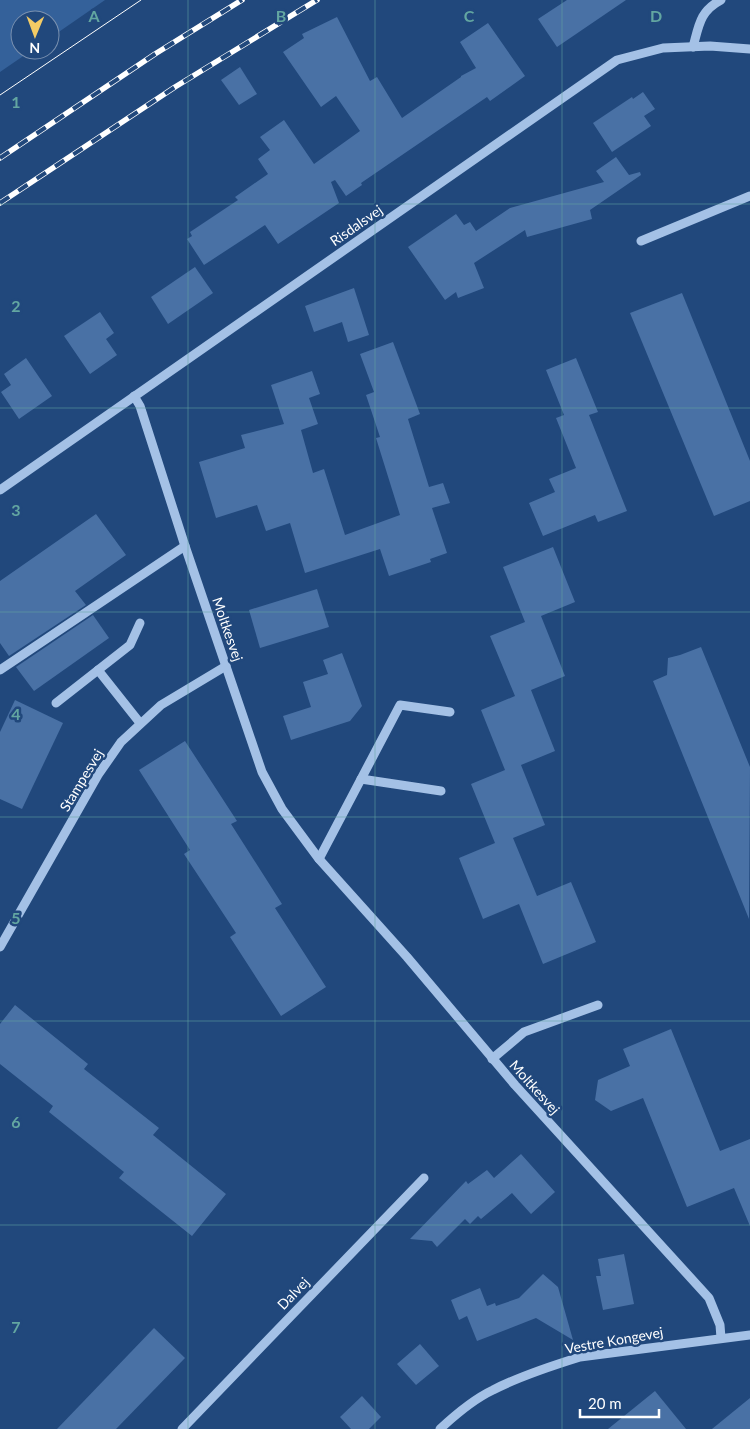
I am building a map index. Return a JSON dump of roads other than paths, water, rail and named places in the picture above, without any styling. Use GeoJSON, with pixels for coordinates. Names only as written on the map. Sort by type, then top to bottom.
{"type":"FeatureCollection","features":[{"type":"Feature","properties":{"kind":"street"},"geometry":{"type":"LineString","coordinates":[[692,47],[701,18],[711,5],[721,0]]}},
{"type":"Feature","properties":{"kind":"street","name":"Risdalsvej"},"geometry":{"type":"LineString","coordinates":[[0,490],[617,60],[663,48],[710,46],[750,49]]}},
{"type":"Feature","properties":{"kind":"street"},"geometry":{"type":"LineString","coordinates":[[641,241],[750,196]]}},
{"type":"Feature","properties":{"kind":"street","name":"Moltkesvej"},"geometry":{"type":"LineString","coordinates":[[134,396],[140,406],[185,546],[262,772],[282,809],[319,859],[407,957],[514,1086],[709,1298],[720,1325],[721,1338]]}},
{"type":"Feature","properties":{"kind":"street"},"geometry":{"type":"LineString","coordinates":[[0,670],[185,546]]}},
{"type":"Feature","properties":{"kind":"street"},"geometry":{"type":"LineString","coordinates":[[56,703],[130,645],[140,623]]}},
{"type":"Feature","properties":{"kind":"street","name":"Stampesvej"},"geometry":{"type":"LineString","coordinates":[[0,947],[98,775],[121,742],[161,705],[226,666]]}},
{"type":"Feature","properties":{"kind":"street"},"geometry":{"type":"LineString","coordinates":[[98,670],[140,723]]}},
{"type":"Feature","properties":{"kind":"street"},"geometry":{"type":"LineString","coordinates":[[319,859],[400,705],[450,712]]}},
{"type":"Feature","properties":{"kind":"street"},"geometry":{"type":"LineString","coordinates":[[361,779],[441,790]]}},
{"type":"Feature","properties":{"kind":"street"},"geometry":{"type":"LineString","coordinates":[[492,1058],[524,1032],[598,1005]]}},
{"type":"Feature","properties":{"kind":"street","name":"Dalvej"},"geometry":{"type":"LineString","coordinates":[[182,1429],[424,1178]]}},
{"type":"Feature","properties":{"kind":"street","name":"Vestre Kongevej"},"geometry":{"type":"LineString","coordinates":[[440,1429],[454,1416],[491,1390],[580,1357],[750,1335]]}},
{"type":"Feature","properties":{"kind":"tram line"},"geometry":{"type":"LineString","coordinates":[[0,95],[141,0]]}},
{"type":"Feature","properties":{"kind":"railway"},"geometry":{"type":"LineString","coordinates":[[0,158],[155,54],[242,0]]}},
{"type":"Feature","properties":{"kind":"railway"},"geometry":{"type":"LineString","coordinates":[[0,203],[175,87],[317,0]]}}]}
